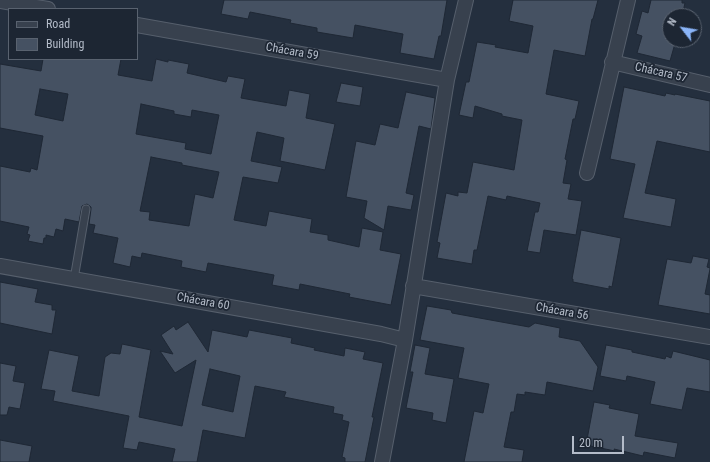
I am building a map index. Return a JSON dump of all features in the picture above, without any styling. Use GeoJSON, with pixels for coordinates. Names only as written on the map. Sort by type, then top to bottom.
{"type":"FeatureCollection","features":[{"type":"Feature","properties":{"kind":"street"},"geometry":{"type":"LineString","coordinates":[[0,0],[43,8]]}},
{"type":"Feature","properties":{"kind":"street"},"geometry":{"type":"LineString","coordinates":[[382,462],[405,340],[447,80],[466,0]]}},
{"type":"Feature","properties":{"kind":"street"},"geometry":{"type":"LineString","coordinates":[[587,173],[612,62],[628,0]]}},
{"type":"Feature","properties":{"kind":"street","name":"Chácara 59"},"geometry":{"type":"LineString","coordinates":[[138,25],[447,80]]}},
{"type":"Feature","properties":{"kind":"street","name":"Chácara 57"},"geometry":{"type":"LineString","coordinates":[[612,62],[710,85]]}},
{"type":"Feature","properties":{"kind":"street","name":"Chácara 60"},"geometry":{"type":"LineString","coordinates":[[0,266],[380,334],[405,340]]}},
{"type":"Feature","properties":{"kind":"street","name":"Chácara 56"},"geometry":{"type":"LineString","coordinates":[[413,286],[710,337]]}},
{"type":"Feature","properties":{"kind":"lane"},"geometry":{"type":"LineString","coordinates":[[74,279],[86,209]]}},
{"type":"Feature","properties":{"kind":"building"},"geometry":{"type":"Polygon","coordinates":[[[224,0],[447,0],[441,36],[439,36],[434,59],[400,53],[403,34],[355,25],[353,38],[317,32],[317,28],[290,23],[291,20],[250,12],[248,19],[221,14],[224,0]]]}},
{"type":"Feature","properties":{"kind":"building"},"geometry":{"type":"Polygon","coordinates":[[[513,0],[598,0],[592,19],[585,56],[554,50],[546,94],[579,101],[575,119],[573,119],[565,159],[567,160],[563,183],[571,184],[568,199],[582,201],[576,235],[544,230],[540,253],[527,251],[535,212],[538,212],[540,203],[507,196],[506,200],[488,196],[477,250],[474,250],[472,264],[437,258],[440,243],[437,242],[446,193],[458,196],[458,192],[467,193],[473,162],[514,170],[522,120],[502,116],[502,114],[475,106],[473,118],[459,115],[466,82],[469,82],[477,42],[528,53],[533,26],[509,21],[513,0]]]}},
{"type":"Feature","properties":{"kind":"building"},"geometry":{"type":"Polygon","coordinates":[[[651,0],[682,0],[682,3],[685,3],[684,8],[662,8],[662,48],[674,48],[670,61],[637,53],[642,36],[636,34],[642,11],[648,13],[651,0]]]}},
{"type":"Feature","properties":{"kind":"building"},"geometry":{"type":"Polygon","coordinates":[[[156,59],[168,62],[168,60],[189,64],[187,73],[226,82],[228,76],[245,79],[241,98],[286,106],[289,90],[310,94],[306,118],[335,124],[325,170],[280,161],[284,138],[257,132],[251,161],[282,167],[278,183],[243,177],[234,220],[266,226],[269,211],[312,219],[310,232],[328,235],[328,240],[359,247],[362,228],[383,232],[380,250],[401,254],[391,305],[349,297],[350,294],[300,284],[299,290],[272,285],[274,275],[208,263],[206,272],[181,267],[182,261],[142,253],[141,258],[132,256],[130,267],[113,263],[118,238],[93,233],[95,225],[89,224],[91,207],[87,204],[82,206],[79,222],[65,219],[63,231],[56,229],[54,237],[46,235],[43,244],[28,241],[30,235],[27,234],[29,227],[0,221],[0,166],[30,172],[31,168],[37,170],[43,136],[0,128],[0,64],[41,71],[43,60],[121,60],[118,75],[152,81],[156,59]],[[40,89],[35,115],[63,121],[68,94],[40,89]],[[141,104],[136,134],[186,143],[185,149],[211,154],[219,115],[192,110],[191,117],[174,114],[174,111],[141,104]],[[151,157],[140,211],[150,212],[149,220],[189,226],[195,194],[213,198],[219,172],[151,157]]]}},
{"type":"Feature","properties":{"kind":"building"},"geometry":{"type":"Polygon","coordinates":[[[341,83],[363,87],[360,106],[336,102],[341,83]]]}},
{"type":"Feature","properties":{"kind":"building"},"geometry":{"type":"Polygon","coordinates":[[[624,87],[665,96],[666,93],[675,94],[710,101],[710,152],[657,141],[645,193],[676,199],[671,227],[623,218],[635,164],[610,159],[624,87]]]}},
{"type":"Feature","properties":{"kind":"building"},"geometry":{"type":"Polygon","coordinates":[[[406,92],[435,98],[431,129],[419,126],[406,193],[414,195],[411,210],[388,206],[384,230],[364,218],[367,201],[346,197],[356,141],[375,145],[380,124],[398,128],[406,92]]]}},
{"type":"Feature","properties":{"kind":"building"},"geometry":{"type":"Polygon","coordinates":[[[581,230],[621,238],[612,287],[609,286],[609,289],[573,282],[572,279],[581,230]]]}},
{"type":"Feature","properties":{"kind":"building"},"geometry":{"type":"Polygon","coordinates":[[[693,256],[709,259],[707,267],[710,269],[705,294],[710,295],[710,314],[658,305],[667,259],[691,263],[693,256]]]}},
{"type":"Feature","properties":{"kind":"building"},"geometry":{"type":"Polygon","coordinates":[[[0,282],[38,289],[35,302],[52,305],[52,310],[56,310],[52,334],[0,323],[0,282]]]}},
{"type":"Feature","properties":{"kind":"building"},"geometry":{"type":"Polygon","coordinates":[[[427,306],[451,310],[452,313],[529,327],[535,323],[560,328],[559,337],[580,341],[598,367],[593,391],[547,382],[545,395],[525,392],[525,395],[517,394],[514,412],[511,412],[504,447],[524,450],[522,462],[464,462],[474,411],[483,413],[489,384],[458,378],[464,348],[420,340],[427,306]]]}},
{"type":"Feature","properties":{"kind":"building"},"geometry":{"type":"Polygon","coordinates":[[[188,322],[208,352],[212,330],[247,337],[249,330],[292,338],[291,343],[315,348],[314,350],[344,356],[345,348],[365,352],[363,359],[383,363],[365,462],[345,462],[345,458],[342,457],[349,422],[342,420],[343,415],[333,413],[334,407],[284,397],[286,392],[255,386],[245,438],[203,430],[197,462],[172,462],[175,449],[139,442],[137,450],[123,448],[129,416],[53,401],[55,391],[41,389],[49,350],[79,356],[72,391],[99,396],[105,357],[111,353],[120,354],[122,344],[151,350],[139,417],[182,426],[196,360],[175,373],[160,351],[173,354],[161,335],[174,326],[176,330],[188,322]],[[210,369],[202,405],[233,412],[240,376],[210,369]]]}},
{"type":"Feature","properties":{"kind":"building"},"geometry":{"type":"Polygon","coordinates":[[[415,345],[430,348],[425,374],[454,379],[446,423],[432,420],[433,413],[406,408],[413,372],[410,372],[415,345]]]}},
{"type":"Feature","properties":{"kind":"building"},"geometry":{"type":"Polygon","coordinates":[[[606,345],[665,359],[666,356],[671,358],[673,351],[710,360],[710,392],[687,388],[682,410],[650,404],[655,382],[627,376],[626,381],[600,376],[606,345]]]}},
{"type":"Feature","properties":{"kind":"building"},"geometry":{"type":"Polygon","coordinates":[[[0,363],[16,366],[13,381],[25,383],[20,409],[9,407],[7,415],[0,415],[0,363]]]}},
{"type":"Feature","properties":{"kind":"building"},"geometry":{"type":"Polygon","coordinates":[[[594,402],[610,405],[609,408],[639,414],[635,436],[678,443],[675,458],[644,452],[643,456],[614,449],[615,451],[586,445],[594,402]]]}},
{"type":"Feature","properties":{"kind":"building"},"geometry":{"type":"Polygon","coordinates":[[[0,440],[32,446],[29,462],[0,462],[0,440]]]}}]}
